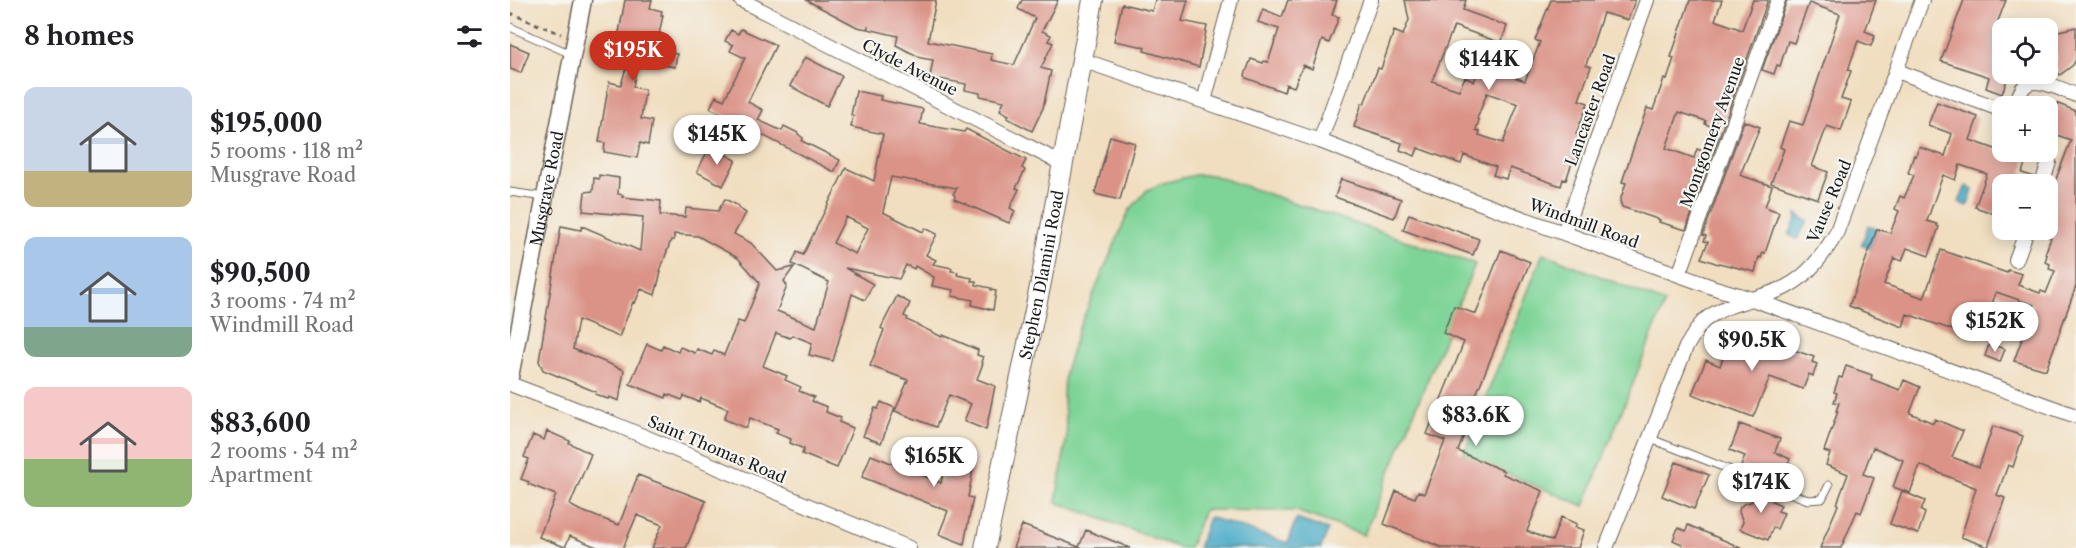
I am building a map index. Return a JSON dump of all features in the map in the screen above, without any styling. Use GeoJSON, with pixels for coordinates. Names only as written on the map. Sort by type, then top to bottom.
{"type":"FeatureCollection","features":[{"type":"Feature","properties":{"kind":"main road","name":"Stephen Dlamini Road"},"geometry":{"type":"LineString","coordinates":[[985,548],[1039,293],[1093,0]]}},
{"type":"Feature","properties":{"kind":"street","name":"Musgrave Road"},"geometry":{"type":"LineString","coordinates":[[510,377],[584,0]]}},
{"type":"Feature","properties":{"kind":"street","name":"Clyde Avenue"},"geometry":{"type":"LineString","coordinates":[[741,0],[1063,164]]}},
{"type":"Feature","properties":{"kind":"street"},"geometry":{"type":"LineString","coordinates":[[1203,101],[1231,0]]}},
{"type":"Feature","properties":{"kind":"street"},"geometry":{"type":"LineString","coordinates":[[1320,141],[1371,0]]}},
{"type":"Feature","properties":{"kind":"street","name":"Lancaster Road"},"geometry":{"type":"LineString","coordinates":[[1564,232],[1647,0]]}},
{"type":"Feature","properties":{"kind":"street","name":"Montgomery Avenue"},"geometry":{"type":"LineString","coordinates":[[1679,275],[1778,0]]}},
{"type":"Feature","properties":{"kind":"street","name":"Vause Road"},"geometry":{"type":"LineString","coordinates":[[1606,548],[1686,347],[1695,332],[1705,320],[1719,312],[1786,287],[1807,273],[1823,255],[1836,234],[1922,0]]}},
{"type":"Feature","properties":{"kind":"street","name":"Windmill Road"},"geometry":{"type":"LineString","coordinates":[[1082,60],[1320,141],[1483,204],[2076,416]]}},
{"type":"Feature","properties":{"kind":"street"},"geometry":{"type":"LineString","coordinates":[[1897,71],[1992,106]]}},
{"type":"Feature","properties":{"kind":"street"},"geometry":{"type":"LineString","coordinates":[[2019,96],[2023,87],[2033,82],[2042,82],[2076,95]]}},
{"type":"Feature","properties":{"kind":"street"},"geometry":{"type":"LineString","coordinates":[[2016,260],[2023,240]]}},
{"type":"Feature","properties":{"kind":"street","name":"Saint Thomas Road"},"geometry":{"type":"LineString","coordinates":[[510,384],[612,423],[909,548]]}},
{"type":"Feature","properties":{"kind":"lane"},"geometry":{"type":"LineString","coordinates":[[510,27],[574,47]]}},
{"type":"Feature","properties":{"kind":"lane"},"geometry":{"type":"LineString","coordinates":[[510,192],[546,198]]}},
{"type":"Feature","properties":{"kind":"lane"},"geometry":{"type":"LineString","coordinates":[[1651,439],[1808,500],[1822,499],[1829,485]]}},
{"type":"Feature","properties":{"kind":"path"},"geometry":{"type":"LineString","coordinates":[[510,13],[574,47]]}},
{"type":"Feature","properties":{"kind":"green space"},"geometry":{"type":"Polygon","coordinates":[[[1195,175],[1212,175],[1475,264],[1364,535],[1296,511],[1204,510],[1189,548],[1180,548],[1056,502],[1067,436],[1063,395],[1065,372],[1078,330],[1129,211],[1147,190],[1163,183],[1195,175]]]}},
{"type":"Feature","properties":{"kind":"green space"},"geometry":{"type":"Polygon","coordinates":[[[1543,253],[1665,303],[1584,506],[1463,455],[1543,253]]]}},
{"type":"Feature","properties":{"kind":"water"},"geometry":{"type":"Polygon","coordinates":[[[1967,186],[1973,190],[1966,206],[1959,202],[1967,186]]]}},
{"type":"Feature","properties":{"kind":"water"},"geometry":{"type":"Polygon","coordinates":[[[1796,214],[1808,221],[1797,239],[1789,235],[1797,218],[1796,214]]]}},
{"type":"Feature","properties":{"kind":"water"},"geometry":{"type":"Polygon","coordinates":[[[1868,226],[1877,229],[1870,249],[1862,245],[1868,226]]]}},
{"type":"Feature","properties":{"kind":"water"},"geometry":{"type":"Polygon","coordinates":[[[1209,517],[1288,543],[1296,519],[1328,530],[1321,548],[1198,548],[1209,517]]]}},
{"type":"Feature","properties":{"kind":"building"},"geometry":{"type":"Polygon","coordinates":[[[625,0],[652,0],[650,8],[662,11],[657,45],[671,48],[670,53],[677,54],[675,67],[635,59],[638,42],[618,38],[625,0]]]}},
{"type":"Feature","properties":{"kind":"building"},"geometry":{"type":"Polygon","coordinates":[[[806,0],[936,0],[928,41],[992,54],[991,60],[1014,65],[1035,18],[1018,9],[1022,0],[1058,0],[1042,31],[1051,35],[1048,41],[1053,43],[1041,68],[1051,71],[1043,108],[1032,131],[1007,118],[1009,115],[1000,110],[1004,101],[965,90],[966,84],[930,77],[933,60],[921,58],[896,45],[898,36],[868,29],[868,26],[867,29],[857,27],[806,0]]]}},
{"type":"Feature","properties":{"kind":"building"},"geometry":{"type":"Polygon","coordinates":[[[1155,0],[1188,0],[1182,21],[1207,26],[1199,67],[1144,51],[1145,47],[1114,41],[1122,4],[1152,11],[1155,0]]]}},
{"type":"Feature","properties":{"kind":"building"},"geometry":{"type":"Polygon","coordinates":[[[1288,0],[1337,0],[1332,15],[1339,17],[1329,43],[1322,40],[1312,69],[1303,65],[1294,87],[1286,84],[1284,92],[1246,78],[1245,75],[1251,59],[1263,63],[1268,62],[1279,29],[1258,22],[1263,9],[1282,17],[1288,0]]]}},
{"type":"Feature","properties":{"kind":"building"},"geometry":{"type":"Polygon","coordinates":[[[1405,0],[1466,0],[1463,10],[1507,26],[1501,43],[1454,26],[1432,81],[1459,90],[1465,77],[1474,82],[1481,65],[1525,81],[1540,42],[1535,40],[1551,0],[1635,0],[1628,20],[1603,13],[1586,65],[1591,67],[1579,100],[1588,103],[1576,134],[1586,138],[1577,161],[1573,160],[1566,180],[1563,179],[1561,186],[1510,168],[1506,179],[1493,175],[1496,167],[1464,155],[1461,164],[1418,148],[1415,156],[1400,150],[1402,143],[1354,127],[1378,68],[1381,69],[1394,31],[1403,35],[1409,20],[1405,0]],[[1487,93],[1477,119],[1479,120],[1476,130],[1480,132],[1479,135],[1503,143],[1518,104],[1487,93]]]}},
{"type":"Feature","properties":{"kind":"building"},"geometry":{"type":"Polygon","coordinates":[[[1690,0],[1722,0],[1715,20],[1742,30],[1753,0],[1768,0],[1686,230],[1622,207],[1620,201],[1626,183],[1622,182],[1647,108],[1653,110],[1664,79],[1667,80],[1674,58],[1671,57],[1690,0]],[[1679,112],[1666,148],[1694,158],[1697,149],[1703,151],[1711,126],[1705,124],[1706,121],[1679,112]]]}},
{"type":"Feature","properties":{"kind":"building"},"geometry":{"type":"Polygon","coordinates":[[[1787,0],[1876,0],[1865,31],[1875,35],[1871,46],[1858,41],[1848,70],[1851,71],[1841,99],[1851,102],[1841,131],[1827,126],[1812,166],[1828,172],[1818,199],[1771,183],[1784,149],[1780,147],[1789,121],[1803,125],[1840,14],[1809,3],[1794,43],[1788,41],[1780,66],[1777,65],[1774,74],[1762,70],[1787,0]]]}},
{"type":"Feature","properties":{"kind":"building"},"geometry":{"type":"Polygon","coordinates":[[[1964,0],[2006,0],[1999,18],[1992,18],[1992,84],[2006,84],[2002,94],[1986,88],[1989,77],[1941,61],[1964,0]]]}},
{"type":"Feature","properties":{"kind":"building"},"geometry":{"type":"Polygon","coordinates":[[[2076,27],[2076,59],[2073,65],[2060,75],[2058,73],[2058,31],[2076,27]]]}},
{"type":"Feature","properties":{"kind":"building"},"geometry":{"type":"Polygon","coordinates":[[[741,29],[776,45],[748,102],[763,110],[758,120],[782,131],[784,126],[798,133],[803,138],[802,141],[840,160],[834,172],[710,108],[716,96],[724,100],[745,58],[730,51],[733,45],[725,41],[731,30],[738,34],[741,29]]]}},
{"type":"Feature","properties":{"kind":"building"},"geometry":{"type":"Polygon","coordinates":[[[510,44],[529,52],[521,73],[510,69],[510,44]]]}},
{"type":"Feature","properties":{"kind":"building"},"geometry":{"type":"Polygon","coordinates":[[[805,57],[842,76],[827,106],[790,86],[805,57]]]}},
{"type":"Feature","properties":{"kind":"building"},"geometry":{"type":"Polygon","coordinates":[[[638,60],[633,87],[645,90],[641,119],[652,121],[648,145],[640,143],[637,158],[604,152],[605,143],[599,142],[609,82],[621,85],[625,71],[638,60]]]}},
{"type":"Feature","properties":{"kind":"building"},"geometry":{"type":"Polygon","coordinates":[[[856,91],[881,96],[880,100],[923,109],[920,124],[964,132],[966,129],[1026,160],[1022,168],[1025,170],[1016,188],[1019,189],[1010,208],[1015,211],[1009,223],[954,199],[953,194],[957,188],[891,177],[883,212],[923,232],[925,228],[937,234],[926,255],[936,260],[933,264],[952,268],[951,271],[958,272],[957,275],[972,278],[971,281],[976,281],[976,285],[996,291],[993,310],[972,305],[973,300],[952,296],[954,290],[932,286],[934,277],[915,266],[914,269],[906,265],[899,279],[845,268],[873,284],[865,300],[852,294],[833,361],[809,355],[812,343],[792,335],[790,338],[776,333],[763,366],[787,376],[785,380],[801,387],[799,391],[814,397],[812,401],[827,407],[826,412],[841,418],[839,422],[853,428],[837,468],[802,454],[804,449],[790,443],[791,439],[776,433],[778,429],[750,418],[746,428],[724,419],[728,409],[701,398],[699,402],[684,396],[682,400],[667,394],[666,398],[630,384],[647,344],[661,350],[663,345],[678,352],[680,347],[695,353],[697,349],[712,355],[714,351],[724,355],[738,321],[744,323],[760,283],[738,258],[698,236],[674,234],[674,240],[671,240],[660,271],[655,295],[641,289],[635,303],[633,302],[619,337],[578,320],[573,349],[624,370],[619,401],[595,394],[596,392],[543,370],[539,361],[561,226],[581,230],[582,226],[640,251],[643,217],[583,211],[585,192],[593,191],[594,178],[599,179],[599,175],[619,178],[618,194],[623,195],[622,197],[661,201],[660,215],[685,217],[686,208],[718,211],[725,199],[739,206],[738,208],[746,213],[734,234],[751,243],[777,271],[794,267],[784,281],[787,286],[777,311],[816,327],[829,282],[792,264],[797,252],[803,255],[846,168],[874,181],[883,134],[851,127],[853,116],[851,115],[856,91]],[[846,217],[833,243],[855,254],[868,228],[846,217]]]}},
{"type":"Feature","properties":{"kind":"building"},"geometry":{"type":"Polygon","coordinates":[[[1937,102],[1978,117],[1970,140],[1992,148],[1992,162],[2025,162],[2022,173],[2025,174],[1992,174],[1992,213],[1975,207],[1987,174],[1960,165],[1955,180],[1943,175],[1927,221],[1939,227],[1929,256],[1907,248],[1902,261],[1894,258],[1884,284],[1924,298],[1941,250],[2007,273],[2008,270],[2022,274],[2018,285],[2046,293],[2055,271],[2049,269],[2050,264],[2045,262],[2047,255],[2045,254],[2050,240],[2058,240],[2058,174],[2071,140],[2058,135],[2058,104],[2076,111],[2076,286],[2046,370],[2014,361],[2034,305],[1996,292],[1985,326],[1969,321],[1964,334],[1907,314],[1903,327],[1849,306],[1877,229],[1890,233],[1899,211],[1895,209],[1900,196],[1904,198],[1914,175],[1908,173],[1919,147],[1945,156],[1952,134],[1928,125],[1937,102]]]}},
{"type":"Feature","properties":{"kind":"building"},"geometry":{"type":"Polygon","coordinates":[[[1744,121],[1760,127],[1740,175],[1772,186],[1765,207],[1779,212],[1765,253],[1763,252],[1761,258],[1759,257],[1755,272],[1701,258],[1708,242],[1704,241],[1706,236],[1703,235],[1744,121]]]}},
{"type":"Feature","properties":{"kind":"building"},"geometry":{"type":"Polygon","coordinates":[[[1110,136],[1135,143],[1120,200],[1095,194],[1110,136]]]}},
{"type":"Feature","properties":{"kind":"building"},"geometry":{"type":"Polygon","coordinates":[[[710,146],[736,160],[723,186],[697,172],[710,146]]]}},
{"type":"Feature","properties":{"kind":"building"},"geometry":{"type":"Polygon","coordinates":[[[1341,179],[1401,199],[1394,218],[1335,197],[1341,179]]]}},
{"type":"Feature","properties":{"kind":"building"},"geometry":{"type":"Polygon","coordinates":[[[1409,214],[1479,239],[1473,255],[1403,230],[1409,214]]]}},
{"type":"Feature","properties":{"kind":"building"},"geometry":{"type":"Polygon","coordinates":[[[1501,250],[1530,262],[1471,407],[1474,409],[1458,451],[1543,491],[1527,531],[1552,541],[1561,517],[1577,524],[1575,527],[1584,530],[1578,548],[1443,548],[1384,524],[1396,491],[1415,498],[1418,491],[1424,494],[1445,441],[1427,434],[1464,342],[1443,333],[1454,306],[1476,314],[1501,250]]]}},
{"type":"Feature","properties":{"kind":"building"},"geometry":{"type":"Polygon","coordinates":[[[897,296],[910,303],[904,316],[908,318],[907,320],[942,337],[943,335],[978,350],[977,355],[983,357],[977,379],[995,386],[986,430],[964,421],[971,404],[949,395],[936,427],[895,411],[908,380],[870,366],[884,330],[881,328],[897,296]]]}},
{"type":"Feature","properties":{"kind":"building"},"geometry":{"type":"Polygon","coordinates":[[[1756,328],[1774,334],[1771,342],[1814,357],[1812,362],[1817,364],[1813,376],[1809,374],[1803,389],[1770,377],[1753,417],[1692,394],[1706,360],[1720,366],[1728,343],[1733,345],[1736,336],[1752,341],[1756,328]]]}},
{"type":"Feature","properties":{"kind":"building"},"geometry":{"type":"Polygon","coordinates":[[[1989,344],[2005,349],[2000,362],[1985,356],[1989,344]]]}},
{"type":"Feature","properties":{"kind":"building"},"geometry":{"type":"Polygon","coordinates":[[[1846,366],[1872,375],[1871,379],[1900,390],[1904,380],[1920,387],[1910,413],[1933,423],[1935,419],[1963,431],[1952,457],[1979,467],[1993,426],[2023,436],[2013,467],[2008,465],[1997,495],[2005,498],[1988,547],[1961,537],[1976,488],[1920,465],[1910,493],[1893,487],[1903,460],[1873,447],[1863,474],[1874,478],[1861,513],[1857,511],[1841,548],[1820,548],[1848,474],[1826,465],[1830,453],[1824,451],[1838,411],[1836,411],[1839,403],[1834,402],[1837,393],[1834,392],[1846,366]]]}},
{"type":"Feature","properties":{"kind":"building"},"geometry":{"type":"Polygon","coordinates":[[[881,402],[895,408],[881,443],[863,436],[875,408],[878,409],[881,402]]]}},
{"type":"Feature","properties":{"kind":"building"},"geometry":{"type":"Polygon","coordinates":[[[1740,424],[1780,439],[1775,452],[1790,459],[1780,483],[1741,466],[1745,456],[1730,450],[1740,424]]]}},
{"type":"Feature","properties":{"kind":"building"},"geometry":{"type":"Polygon","coordinates":[[[547,431],[591,454],[570,505],[579,510],[619,525],[638,475],[706,501],[686,548],[652,548],[662,525],[637,515],[623,548],[599,548],[570,536],[565,547],[539,537],[556,495],[521,479],[529,459],[524,457],[533,435],[544,440],[547,431]]]}},
{"type":"Feature","properties":{"kind":"building"},"geometry":{"type":"Polygon","coordinates":[[[949,444],[970,449],[969,457],[975,459],[968,497],[973,498],[964,544],[939,534],[948,511],[862,477],[871,455],[941,483],[949,444]]]}},
{"type":"Feature","properties":{"kind":"building"},"geometry":{"type":"Polygon","coordinates":[[[1676,462],[1709,475],[1694,509],[1662,496],[1676,462]]]}},
{"type":"Feature","properties":{"kind":"building"},"geometry":{"type":"Polygon","coordinates":[[[1757,486],[1775,493],[1772,501],[1781,505],[1778,511],[1784,513],[1777,529],[1773,527],[1768,540],[1740,529],[1743,522],[1739,512],[1740,507],[1751,502],[1757,486]]]}},
{"type":"Feature","properties":{"kind":"building"},"geometry":{"type":"Polygon","coordinates":[[[1902,491],[1925,501],[1921,511],[1925,513],[1918,534],[1890,524],[1902,491]]]}},
{"type":"Feature","properties":{"kind":"building"},"geometry":{"type":"Polygon","coordinates":[[[1022,525],[1079,547],[1086,530],[1130,548],[1013,548],[1022,525]]]}},
{"type":"Feature","properties":{"kind":"building"},"geometry":{"type":"Polygon","coordinates":[[[1688,525],[1742,548],[1684,548],[1682,544],[1673,540],[1678,528],[1686,531],[1688,525]]]}}]}
